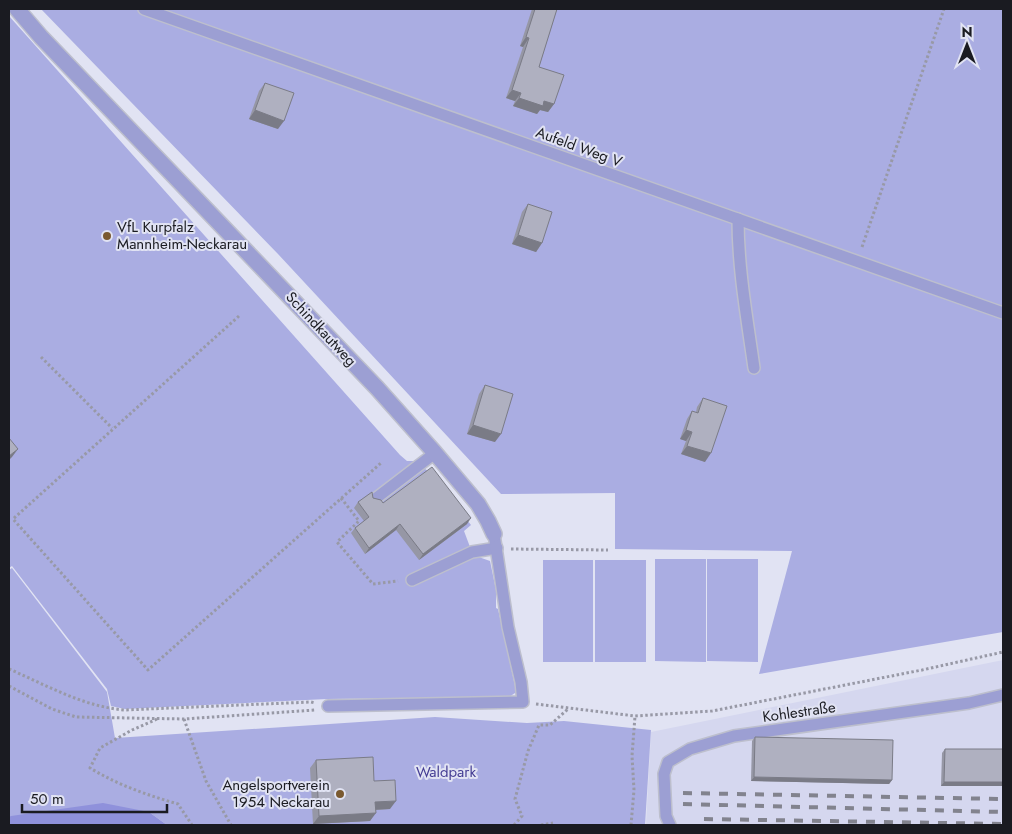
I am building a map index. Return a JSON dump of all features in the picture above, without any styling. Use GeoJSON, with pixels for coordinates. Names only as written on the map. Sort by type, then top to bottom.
{"type":"FeatureCollection","features":[{"type":"Feature","properties":{"kind":"street","name":"Schindkautweg"},"geometry":{"type":"LineString","coordinates":[[17,9],[48,44],[357,367],[435,453],[478,504],[488,521],[495,541]]}},
{"type":"Feature","properties":{"kind":"lane","name":"Aufeld Weg V"},"geometry":{"type":"LineString","coordinates":[[144,9],[1003,313]]}},
{"type":"Feature","properties":{"kind":"lane"},"geometry":{"type":"LineString","coordinates":[[738,219],[738,244],[742,285],[754,368]]}},
{"type":"Feature","properties":{"kind":"lane"},"geometry":{"type":"LineString","coordinates":[[375,499],[435,453]]}},
{"type":"Feature","properties":{"kind":"lane"},"geometry":{"type":"LineString","coordinates":[[412,580],[495,541]]}},
{"type":"Feature","properties":{"kind":"lane","name":"Schindkautweg"},"geometry":{"type":"LineString","coordinates":[[495,541],[508,627],[521,682],[523,702]]}},
{"type":"Feature","properties":{"kind":"lane","name":"Kohlestraße"},"geometry":{"type":"LineString","coordinates":[[670,825],[666,816],[664,774],[668,762],[690,749],[734,736],[969,703],[1003,695]]}},
{"type":"Feature","properties":{"kind":"lane"},"geometry":{"type":"LineString","coordinates":[[328,706],[523,702]]}},
{"type":"Feature","properties":{"kind":"path"},"geometry":{"type":"LineString","coordinates":[[857,261],[944,9]]}},
{"type":"Feature","properties":{"kind":"path"},"geometry":{"type":"LineString","coordinates":[[239,316],[112,428],[13,519],[148,670],[381,463]]}},
{"type":"Feature","properties":{"kind":"path"},"geometry":{"type":"LineString","coordinates":[[42,357],[112,428]]}},
{"type":"Feature","properties":{"kind":"path"},"geometry":{"type":"LineString","coordinates":[[341,498],[358,521],[337,542],[373,584],[412,580]]}},
{"type":"Feature","properties":{"kind":"path"},"geometry":{"type":"LineString","coordinates":[[495,541],[608,550]]}},
{"type":"Feature","properties":{"kind":"path"},"geometry":{"type":"LineString","coordinates":[[523,702],[635,716],[712,711],[922,670],[1003,652]]}},
{"type":"Feature","properties":{"kind":"path"},"geometry":{"type":"LineString","coordinates":[[9,669],[91,704],[110,709],[125,710],[310,702],[328,706]]}},
{"type":"Feature","properties":{"kind":"path"},"geometry":{"type":"LineString","coordinates":[[9,686],[52,709],[76,717],[184,719],[310,711],[328,706]]}},
{"type":"Feature","properties":{"kind":"path"},"geometry":{"type":"LineString","coordinates":[[514,825],[522,816],[515,799],[528,751],[539,725],[550,725],[568,708]]}},
{"type":"Feature","properties":{"kind":"path"},"geometry":{"type":"LineString","coordinates":[[631,825],[634,790],[632,756],[635,716]]}},
{"type":"Feature","properties":{"kind":"path"},"geometry":{"type":"LineString","coordinates":[[160,718],[132,730],[100,748],[90,768],[110,780],[142,794],[178,804],[192,825]]}},
{"type":"Feature","properties":{"kind":"path"},"geometry":{"type":"LineString","coordinates":[[184,719],[206,781],[231,825]]}},
{"type":"Feature","properties":{"kind":"path"},"geometry":{"type":"LineString","coordinates":[[541,825],[553,823]]}},
{"type":"Feature","properties":{"kind":"shaded area"},"geometry":{"type":"Polygon","coordinates":[[[1003,660],[1003,825],[646,825],[651,732],[1003,660]]]}},
{"type":"Feature","properties":{"kind":"shaded area"},"geometry":{"type":"Polygon","coordinates":[[[103,803],[149,812],[167,825],[9,825],[9,817],[11,816],[103,803]]]}},
{"type":"Feature","properties":{"kind":"green space"},"geometry":{"type":"Polygon","coordinates":[[[41,9],[1003,9],[1003,632],[759,674],[792,551],[615,549],[615,493],[501,494],[278,254],[41,9]]]}},
{"type":"Feature","properties":{"kind":"green space","name":"VfL Kurpfalz Mannheim-Neckarau"},"geometry":{"type":"Polygon","coordinates":[[[9,16],[400,455],[407,461],[415,461],[429,472],[471,525],[464,531],[473,555],[490,561],[496,590],[496,608],[498,609],[515,693],[509,697],[327,699],[125,709],[111,706],[107,689],[12,566],[9,568],[9,16]]]}},
{"type":"Feature","properties":{"kind":"green space"},"geometry":{"type":"Polygon","coordinates":[[[655,559],[706,559],[706,662],[655,661],[655,559]]]}},
{"type":"Feature","properties":{"kind":"green space"},"geometry":{"type":"Polygon","coordinates":[[[707,559],[758,559],[758,662],[707,661],[707,559]]]}},
{"type":"Feature","properties":{"kind":"green space"},"geometry":{"type":"Polygon","coordinates":[[[543,560],[593,560],[593,662],[543,662],[543,560]]]}},
{"type":"Feature","properties":{"kind":"green space"},"geometry":{"type":"Polygon","coordinates":[[[595,560],[646,560],[646,662],[595,662],[595,560]]]}},
{"type":"Feature","properties":{"kind":"green space","name":"Waldpark"},"geometry":{"type":"Polygon","coordinates":[[[12,568],[107,692],[115,738],[435,717],[527,723],[564,721],[651,730],[645,825],[167,825],[149,812],[9,817],[9,570],[12,568]]]}},
{"type":"Feature","properties":{"kind":"building"},"geometry":{"type":"Polygon","coordinates":[[[535,9],[557,9],[539,67],[564,75],[554,104],[544,101],[543,106],[519,98],[521,93],[512,90],[529,38],[526,37],[535,9]]]}},
{"type":"Feature","properties":{"kind":"building"},"geometry":{"type":"Polygon","coordinates":[[[265,83],[294,93],[284,121],[255,110],[265,83]]]}},
{"type":"Feature","properties":{"kind":"building"},"geometry":{"type":"Polygon","coordinates":[[[528,204],[552,212],[542,243],[518,235],[528,204]]]}},
{"type":"Feature","properties":{"kind":"building"},"geometry":{"type":"Polygon","coordinates":[[[485,385],[513,394],[501,434],[473,425],[485,385]]]}},
{"type":"Feature","properties":{"kind":"building"},"geometry":{"type":"Polygon","coordinates":[[[703,398],[727,406],[711,453],[687,446],[692,432],[686,430],[692,411],[698,413],[703,398]]]}},
{"type":"Feature","properties":{"kind":"building"},"geometry":{"type":"Polygon","coordinates":[[[9,438],[18,449],[9,456],[9,438]]]}},
{"type":"Feature","properties":{"kind":"building"},"geometry":{"type":"Polygon","coordinates":[[[432,467],[471,518],[423,554],[400,524],[369,548],[355,528],[369,517],[358,502],[372,492],[373,498],[381,500],[383,503],[432,467]]]}},
{"type":"Feature","properties":{"kind":"building"},"geometry":{"type":"Polygon","coordinates":[[[755,737],[893,740],[892,780],[754,777],[755,737]]]}},
{"type":"Feature","properties":{"kind":"building"},"geometry":{"type":"Polygon","coordinates":[[[945,749],[1003,749],[1003,782],[944,782],[945,749]]]}},
{"type":"Feature","properties":{"kind":"building","name":"Angelsportverein 1954 Neckarau"},"geometry":{"type":"Polygon","coordinates":[[[373,757],[374,781],[395,780],[396,801],[375,802],[376,813],[319,816],[316,760],[373,757]]]}},
{"type":"Feature","properties":{"kind":"railway"},"geometry":{"type":"LineString","coordinates":[[683,793],[1003,799]]}},
{"type":"Feature","properties":{"kind":"railway"},"geometry":{"type":"LineString","coordinates":[[683,804],[1003,812]]}},
{"type":"Feature","properties":{"kind":"railway"},"geometry":{"type":"LineString","coordinates":[[704,819],[1003,824]]}},
{"type":"Feature","properties":{"kind":"place","name":"VfL Kurpfalz Mannheim-Neckarau"},"geometry":{"type":"Point","coordinates":[107,236]}},
{"type":"Feature","properties":{"kind":"place","name":"Angelsportverein 1954 Neckarau"},"geometry":{"type":"Point","coordinates":[340,794]}}]}
